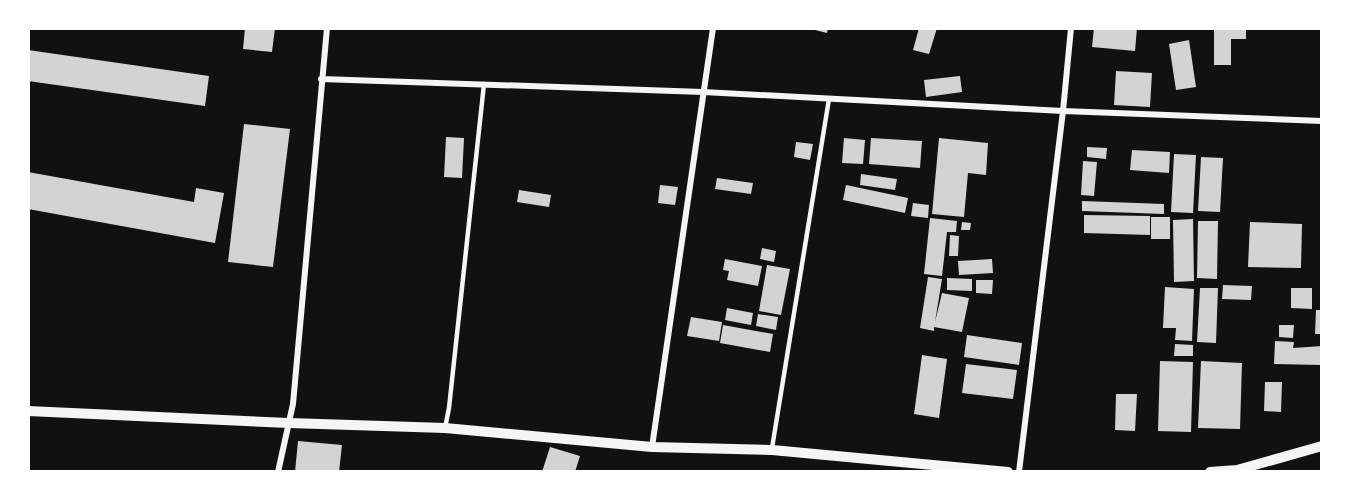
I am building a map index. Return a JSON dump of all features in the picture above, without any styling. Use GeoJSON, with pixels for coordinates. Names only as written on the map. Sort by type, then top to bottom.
{"type":"FeatureCollection","features":[{"type":"Feature","properties":{"kind":"street"},"geometry":{"type":"LineString","coordinates":[[278,471],[293,404],[327,28]]}},
{"type":"Feature","properties":{"kind":"street"},"geometry":{"type":"LineString","coordinates":[[651,447],[713,28]]}},
{"type":"Feature","properties":{"kind":"street"},"geometry":{"type":"LineString","coordinates":[[1018,471],[1063,111],[1071,28]]}},
{"type":"Feature","properties":{"kind":"street"},"geometry":{"type":"LineString","coordinates":[[321,79],[703,92],[1063,111],[1322,121]]}},
{"type":"Feature","properties":{"kind":"street"},"geometry":{"type":"LineString","coordinates":[[28,411],[445,428],[651,447],[772,450],[1008,471]]}},
{"type":"Feature","properties":{"kind":"street"},"geometry":{"type":"LineString","coordinates":[[1210,471],[1238,471],[1322,447]]}},
{"type":"Feature","properties":{"kind":"lane"},"geometry":{"type":"LineString","coordinates":[[445,428],[484,84]]}},
{"type":"Feature","properties":{"kind":"lane"},"geometry":{"type":"LineString","coordinates":[[772,450],[829,99]]}},
{"type":"Feature","properties":{"kind":"building"},"geometry":{"type":"Polygon","coordinates":[[[245,28],[275,28],[272,52],[243,49],[245,28]]]}},
{"type":"Feature","properties":{"kind":"building"},"geometry":{"type":"Polygon","coordinates":[[[807,28],[828,28],[827,33],[807,28]]]}},
{"type":"Feature","properties":{"kind":"building"},"geometry":{"type":"Polygon","coordinates":[[[919,28],[937,28],[929,54],[913,50],[919,28]]]}},
{"type":"Feature","properties":{"kind":"building"},"geometry":{"type":"Polygon","coordinates":[[[1094,28],[1137,28],[1135,51],[1092,47],[1094,28]]]}},
{"type":"Feature","properties":{"kind":"building"},"geometry":{"type":"Polygon","coordinates":[[[1214,28],[1246,28],[1246,39],[1231,39],[1231,65],[1214,65],[1214,28]]]}},
{"type":"Feature","properties":{"kind":"building"},"geometry":{"type":"Polygon","coordinates":[[[1189,40],[1196,87],[1176,90],[1169,44],[1189,40]]]}},
{"type":"Feature","properties":{"kind":"building"},"geometry":{"type":"Polygon","coordinates":[[[28,50],[209,76],[205,106],[28,81],[28,50]]]}},
{"type":"Feature","properties":{"kind":"building"},"geometry":{"type":"Polygon","coordinates":[[[1116,71],[1152,73],[1150,107],[1114,105],[1116,71]]]}},
{"type":"Feature","properties":{"kind":"building"},"geometry":{"type":"Polygon","coordinates":[[[960,76],[962,92],[926,97],[924,80],[960,76]]]}},
{"type":"Feature","properties":{"kind":"building"},"geometry":{"type":"Polygon","coordinates":[[[244,124],[290,129],[273,267],[228,262],[244,124]]]}},
{"type":"Feature","properties":{"kind":"building"},"geometry":{"type":"Polygon","coordinates":[[[446,137],[464,138],[462,178],[444,177],[446,137]]]}},
{"type":"Feature","properties":{"kind":"building"},"geometry":{"type":"Polygon","coordinates":[[[844,138],[865,140],[863,164],[842,163],[844,138]]]}},
{"type":"Feature","properties":{"kind":"building"},"geometry":{"type":"Polygon","coordinates":[[[871,138],[922,141],[920,168],[869,164],[871,138]]]}},
{"type":"Feature","properties":{"kind":"building"},"geometry":{"type":"Polygon","coordinates":[[[939,138],[988,143],[986,175],[968,173],[964,217],[932,214],[939,138]]]}},
{"type":"Feature","properties":{"kind":"building"},"geometry":{"type":"Polygon","coordinates":[[[796,142],[813,144],[810,160],[794,157],[796,142]]]}},
{"type":"Feature","properties":{"kind":"building"},"geometry":{"type":"Polygon","coordinates":[[[1087,147],[1107,148],[1106,159],[1087,157],[1087,147]]]}},
{"type":"Feature","properties":{"kind":"building"},"geometry":{"type":"Polygon","coordinates":[[[1132,150],[1170,152],[1169,173],[1130,170],[1132,150]]]}},
{"type":"Feature","properties":{"kind":"building"},"geometry":{"type":"Polygon","coordinates":[[[1174,154],[1196,155],[1193,213],[1171,212],[1174,154]]]}},
{"type":"Feature","properties":{"kind":"building"},"geometry":{"type":"Polygon","coordinates":[[[1201,157],[1223,158],[1220,212],[1198,211],[1201,157]]]}},
{"type":"Feature","properties":{"kind":"building"},"geometry":{"type":"Polygon","coordinates":[[[1083,161],[1097,162],[1094,196],[1081,195],[1083,161]]]}},
{"type":"Feature","properties":{"kind":"building"},"geometry":{"type":"Polygon","coordinates":[[[28,172],[194,202],[196,188],[224,193],[215,243],[28,209],[28,172]]]}},
{"type":"Feature","properties":{"kind":"building"},"geometry":{"type":"Polygon","coordinates":[[[861,174],[897,179],[895,190],[860,185],[861,174]]]}},
{"type":"Feature","properties":{"kind":"building"},"geometry":{"type":"Polygon","coordinates":[[[717,178],[753,183],[751,194],[715,189],[717,178]]]}},
{"type":"Feature","properties":{"kind":"building"},"geometry":{"type":"Polygon","coordinates":[[[660,185],[678,187],[675,205],[658,203],[660,185]]]}},
{"type":"Feature","properties":{"kind":"building"},"geometry":{"type":"Polygon","coordinates":[[[846,185],[908,198],[905,213],[843,200],[846,185]]]}},
{"type":"Feature","properties":{"kind":"building"},"geometry":{"type":"Polygon","coordinates":[[[519,190],[551,195],[549,207],[517,202],[519,190]]]}},
{"type":"Feature","properties":{"kind":"building"},"geometry":{"type":"Polygon","coordinates":[[[1082,201],[1164,204],[1164,214],[1082,211],[1082,201]]]}},
{"type":"Feature","properties":{"kind":"building"},"geometry":{"type":"Polygon","coordinates":[[[913,203],[929,205],[928,218],[911,216],[913,203]]]}},
{"type":"Feature","properties":{"kind":"building"},"geometry":{"type":"Polygon","coordinates":[[[1084,215],[1150,216],[1150,235],[1084,233],[1084,215]]]}},
{"type":"Feature","properties":{"kind":"building"},"geometry":{"type":"Polygon","coordinates":[[[1151,217],[1170,217],[1170,239],[1151,239],[1151,217]]]}},
{"type":"Feature","properties":{"kind":"building"},"geometry":{"type":"Polygon","coordinates":[[[930,218],[957,221],[956,232],[947,232],[942,276],[924,274],[930,218]]]}},
{"type":"Feature","properties":{"kind":"building"},"geometry":{"type":"Polygon","coordinates":[[[1193,219],[1194,281],[1174,282],[1173,220],[1193,219]]]}},
{"type":"Feature","properties":{"kind":"building"},"geometry":{"type":"Polygon","coordinates":[[[1198,221],[1218,221],[1217,279],[1197,278],[1198,221]]]}},
{"type":"Feature","properties":{"kind":"building"},"geometry":{"type":"Polygon","coordinates":[[[962,222],[971,223],[970,230],[961,230],[962,222]]]}},
{"type":"Feature","properties":{"kind":"building"},"geometry":{"type":"Polygon","coordinates":[[[1250,222],[1302,224],[1301,268],[1248,267],[1250,222]]]}},
{"type":"Feature","properties":{"kind":"building"},"geometry":{"type":"Polygon","coordinates":[[[950,235],[959,236],[958,256],[949,256],[950,235]]]}},
{"type":"Feature","properties":{"kind":"building"},"geometry":{"type":"Polygon","coordinates":[[[762,248],[776,251],[774,262],[760,259],[762,248]]]}},
{"type":"Feature","properties":{"kind":"building"},"geometry":{"type":"Polygon","coordinates":[[[725,259],[762,266],[758,286],[727,280],[729,271],[723,270],[725,259]]]}},
{"type":"Feature","properties":{"kind":"building"},"geometry":{"type":"Polygon","coordinates":[[[992,259],[993,273],[959,275],[958,261],[992,259]]]}},
{"type":"Feature","properties":{"kind":"building"},"geometry":{"type":"Polygon","coordinates":[[[767,265],[790,269],[781,315],[759,311],[767,265]]]}},
{"type":"Feature","properties":{"kind":"building"},"geometry":{"type":"Polygon","coordinates":[[[928,277],[942,279],[935,322],[942,293],[969,298],[962,332],[934,327],[934,331],[920,328],[928,277]]]}},
{"type":"Feature","properties":{"kind":"building"},"geometry":{"type":"Polygon","coordinates":[[[947,278],[972,279],[972,291],[947,290],[947,278]]]}},
{"type":"Feature","properties":{"kind":"building"},"geometry":{"type":"Polygon","coordinates":[[[976,280],[993,280],[992,294],[976,293],[976,280]]]}},
{"type":"Feature","properties":{"kind":"building"},"geometry":{"type":"Polygon","coordinates":[[[1223,285],[1252,286],[1251,300],[1222,299],[1223,285]]]}},
{"type":"Feature","properties":{"kind":"building"},"geometry":{"type":"Polygon","coordinates":[[[1165,287],[1194,289],[1192,341],[1175,340],[1176,328],[1163,328],[1165,287]]]}},
{"type":"Feature","properties":{"kind":"building"},"geometry":{"type":"Polygon","coordinates":[[[1200,288],[1218,288],[1216,343],[1197,342],[1200,288]]]}},
{"type":"Feature","properties":{"kind":"building"},"geometry":{"type":"Polygon","coordinates":[[[1291,288],[1312,288],[1312,309],[1291,308],[1291,288]]]}},
{"type":"Feature","properties":{"kind":"building"},"geometry":{"type":"Polygon","coordinates":[[[727,308],[753,313],[751,325],[725,320],[727,308]]]}},
{"type":"Feature","properties":{"kind":"building"},"geometry":{"type":"Polygon","coordinates":[[[1316,310],[1322,310],[1322,334],[1315,334],[1316,310]]]}},
{"type":"Feature","properties":{"kind":"building"},"geometry":{"type":"Polygon","coordinates":[[[758,314],[778,317],[776,330],[756,326],[758,314]]]}},
{"type":"Feature","properties":{"kind":"building"},"geometry":{"type":"Polygon","coordinates":[[[691,317],[722,322],[719,341],[687,336],[691,317]]]}},
{"type":"Feature","properties":{"kind":"building"},"geometry":{"type":"Polygon","coordinates":[[[723,325],[773,334],[770,352],[720,343],[723,325]]]}},
{"type":"Feature","properties":{"kind":"building"},"geometry":{"type":"Polygon","coordinates":[[[1279,325],[1294,325],[1293,338],[1279,337],[1279,325]]]}},
{"type":"Feature","properties":{"kind":"building"},"geometry":{"type":"Polygon","coordinates":[[[967,335],[1022,343],[1019,365],[964,357],[967,335]]]}},
{"type":"Feature","properties":{"kind":"building"},"geometry":{"type":"Polygon","coordinates":[[[1275,341],[1294,342],[1293,348],[1322,346],[1322,365],[1274,364],[1275,341]]]}},
{"type":"Feature","properties":{"kind":"building"},"geometry":{"type":"Polygon","coordinates":[[[1175,344],[1193,345],[1193,356],[1174,356],[1175,344]]]}},
{"type":"Feature","properties":{"kind":"building"},"geometry":{"type":"Polygon","coordinates":[[[922,355],[947,359],[939,418],[914,414],[922,355]]]}},
{"type":"Feature","properties":{"kind":"building"},"geometry":{"type":"Polygon","coordinates":[[[1160,361],[1193,362],[1191,432],[1158,431],[1160,361]]]}},
{"type":"Feature","properties":{"kind":"building"},"geometry":{"type":"Polygon","coordinates":[[[1201,361],[1242,363],[1240,429],[1198,428],[1201,361]]]}},
{"type":"Feature","properties":{"kind":"building"},"geometry":{"type":"Polygon","coordinates":[[[966,364],[1017,370],[1013,399],[962,393],[966,364]]]}},
{"type":"Feature","properties":{"kind":"building"},"geometry":{"type":"Polygon","coordinates":[[[1265,382],[1282,382],[1281,412],[1264,411],[1265,382]]]}},
{"type":"Feature","properties":{"kind":"building"},"geometry":{"type":"Polygon","coordinates":[[[1116,394],[1137,394],[1135,431],[1115,430],[1116,394]]]}},
{"type":"Feature","properties":{"kind":"building"},"geometry":{"type":"Polygon","coordinates":[[[298,441],[342,445],[339,472],[295,472],[298,441]]]}},
{"type":"Feature","properties":{"kind":"building"},"geometry":{"type":"Polygon","coordinates":[[[550,447],[580,456],[575,472],[542,472],[550,447]]]}}]}
